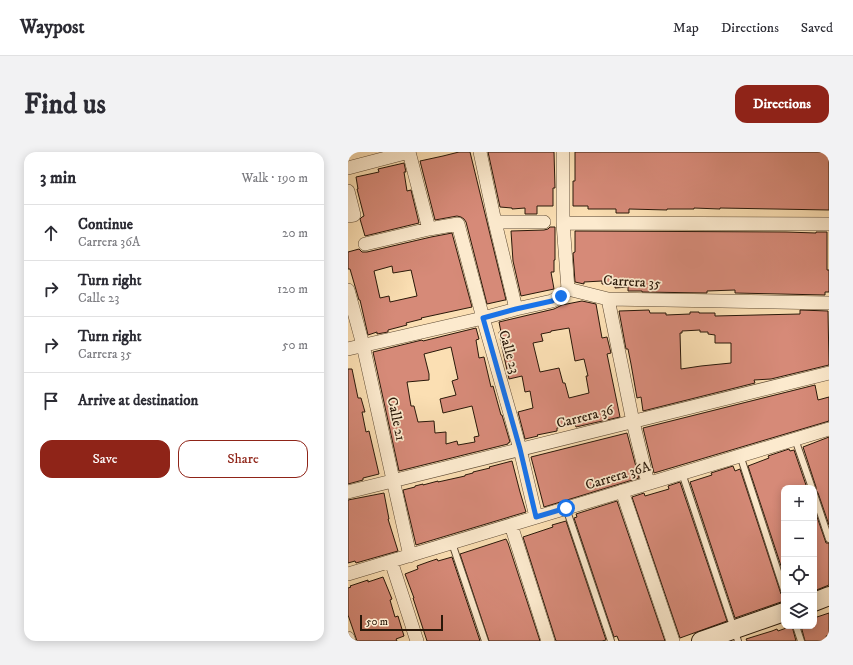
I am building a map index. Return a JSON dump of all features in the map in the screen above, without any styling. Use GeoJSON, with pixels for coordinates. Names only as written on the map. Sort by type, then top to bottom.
{"type":"FeatureCollection","features":[{"type":"Feature","properties":{"kind":"street"},"geometry":{"type":"LineString","coordinates":[[348,168],[409,152],[429,229]]}},
{"type":"Feature","properties":{"kind":"street"},"geometry":{"type":"LineString","coordinates":[[480,152],[516,309]]}},
{"type":"Feature","properties":{"kind":"street"},"geometry":{"type":"LineString","coordinates":[[348,349],[552,301],[561,296],[568,289],[563,223],[564,152]]}},
{"type":"Feature","properties":{"kind":"street"},"geometry":{"type":"LineString","coordinates":[[348,191],[351,216]]}},
{"type":"Feature","properties":{"kind":"street"},"geometry":{"type":"LineString","coordinates":[[495,222],[544,222]]}},
{"type":"Feature","properties":{"kind":"street"},"geometry":{"type":"LineString","coordinates":[[563,223],[829,224]]}},
{"type":"Feature","properties":{"kind":"street","name":"Calle 23"},"geometry":{"type":"LineString","coordinates":[[365,244],[429,229],[458,224],[520,449],[536,517]]}},
{"type":"Feature","properties":{"kind":"street","name":"Carrera 35"},"geometry":{"type":"LineString","coordinates":[[568,289],[608,299],[829,303]]}},
{"type":"Feature","properties":{"kind":"street","name":"Calle 21"},"geometry":{"type":"LineString","coordinates":[[348,290],[363,345],[410,556]]}},
{"type":"Feature","properties":{"kind":"street"},"geometry":{"type":"LineString","coordinates":[[608,299],[633,422],[648,483]]}},
{"type":"Feature","properties":{"kind":"street","name":"Carrera 36"},"geometry":{"type":"LineString","coordinates":[[348,492],[829,373]]}},
{"type":"Feature","properties":{"kind":"street","name":"Carrera 36A"},"geometry":{"type":"LineString","coordinates":[[348,574],[829,428]]}},
{"type":"Feature","properties":{"kind":"street"},"geometry":{"type":"LineString","coordinates":[[622,492],[672,641]]}},
{"type":"Feature","properties":{"kind":"street"},"geometry":{"type":"LineString","coordinates":[[511,525],[548,641]]}},
{"type":"Feature","properties":{"kind":"street"},"geometry":{"type":"LineString","coordinates":[[391,561],[417,641]]}},
{"type":"Feature","properties":{"kind":"street"},"geometry":{"type":"LineString","coordinates":[[817,601],[829,596]]}},
{"type":"Feature","properties":{"kind":"street"},"geometry":{"type":"LineString","coordinates":[[701,641],[736,635],[781,613]]}},
{"type":"Feature","properties":{"kind":"lane"},"geometry":{"type":"LineString","coordinates":[[795,439],[811,485]]}},
{"type":"Feature","properties":{"kind":"lane"},"geometry":{"type":"LineString","coordinates":[[740,456],[781,581]]}},
{"type":"Feature","properties":{"kind":"lane"},"geometry":{"type":"LineString","coordinates":[[682,473],[736,635]]}},
{"type":"Feature","properties":{"kind":"lane"},"geometry":{"type":"LineString","coordinates":[[817,503],[829,539]]}},
{"type":"Feature","properties":{"kind":"lane"},"geometry":{"type":"LineString","coordinates":[[566,508],[611,641]]}},
{"type":"Feature","properties":{"kind":"lane"},"geometry":{"type":"LineString","coordinates":[[452,543],[486,641]]}},
{"type":"Feature","properties":{"kind":"lane"},"geometry":{"type":"LineString","coordinates":[[797,629],[800,641]]}},
{"type":"Feature","properties":{"kind":"building"},"geometry":{"type":"Polygon","coordinates":[[[459,152],[470,152],[506,300],[487,304],[464,219],[457,216],[435,220],[420,161],[459,152]]]}},
{"type":"Feature","properties":{"kind":"building"},"geometry":{"type":"Polygon","coordinates":[[[488,152],[554,152],[555,188],[553,188],[553,206],[537,206],[537,214],[525,214],[525,208],[512,209],[500,207],[488,152]]]}},
{"type":"Feature","properties":{"kind":"building"},"geometry":{"type":"Polygon","coordinates":[[[575,152],[829,152],[829,210],[694,208],[667,210],[629,209],[629,213],[616,213],[616,209],[588,209],[588,206],[573,206],[575,152]]]}},
{"type":"Feature","properties":{"kind":"building"},"geometry":{"type":"Polygon","coordinates":[[[404,163],[407,191],[411,190],[419,223],[365,236],[360,219],[364,216],[357,189],[356,177],[379,172],[378,169],[404,163]]]}},
{"type":"Feature","properties":{"kind":"building"},"geometry":{"type":"Polygon","coordinates":[[[550,227],[555,227],[554,272],[551,272],[554,289],[521,296],[513,261],[511,231],[544,230],[550,227]]]}},
{"type":"Feature","properties":{"kind":"building"},"geometry":{"type":"Polygon","coordinates":[[[575,231],[827,232],[827,270],[829,270],[829,292],[825,292],[825,295],[735,293],[735,290],[707,291],[707,293],[642,292],[628,291],[628,287],[615,288],[615,284],[602,284],[602,281],[584,282],[584,284],[575,282],[573,253],[575,252],[575,231]]]}},
{"type":"Feature","properties":{"kind":"building"},"geometry":{"type":"Polygon","coordinates":[[[452,233],[472,307],[421,318],[422,319],[406,323],[407,325],[388,330],[388,332],[377,334],[377,332],[368,335],[360,300],[350,269],[348,269],[348,252],[359,249],[362,252],[367,252],[452,233]],[[392,266],[374,271],[380,298],[389,296],[390,302],[417,296],[411,270],[393,273],[392,266]]]}},
{"type":"Feature","properties":{"kind":"building"},"geometry":{"type":"Polygon","coordinates":[[[582,301],[596,304],[602,338],[607,337],[611,353],[607,354],[620,417],[576,427],[575,424],[557,428],[557,431],[525,439],[518,412],[533,408],[530,391],[525,392],[522,376],[509,379],[499,332],[501,332],[499,322],[554,309],[562,305],[582,301]],[[569,328],[541,334],[543,341],[533,343],[540,372],[559,368],[569,398],[589,393],[586,376],[588,376],[584,359],[575,361],[569,328]]]}},
{"type":"Feature","properties":{"kind":"building"},"geometry":{"type":"Polygon","coordinates":[[[649,310],[650,313],[666,313],[666,315],[699,312],[715,313],[715,316],[800,314],[800,310],[828,311],[829,365],[771,379],[754,380],[755,383],[643,411],[641,397],[637,398],[619,311],[649,310]],[[700,330],[682,331],[682,333],[680,333],[681,369],[731,363],[731,343],[715,343],[715,335],[708,334],[708,332],[700,332],[700,330]]]}},
{"type":"Feature","properties":{"kind":"building"},"geometry":{"type":"Polygon","coordinates":[[[476,328],[479,339],[476,340],[479,358],[484,357],[491,387],[493,386],[510,442],[508,444],[399,471],[373,352],[476,328]],[[451,347],[424,354],[429,380],[407,382],[411,406],[414,406],[418,422],[434,421],[435,433],[446,432],[446,444],[457,441],[458,445],[475,442],[474,437],[479,436],[472,406],[443,413],[440,399],[456,395],[452,381],[458,379],[451,347]]]}},
{"type":"Feature","properties":{"kind":"building"},"geometry":{"type":"Polygon","coordinates":[[[348,369],[352,369],[358,398],[361,398],[365,412],[362,412],[366,432],[369,431],[379,474],[348,484],[348,369]]]}},
{"type":"Feature","properties":{"kind":"building"},"geometry":{"type":"Polygon","coordinates":[[[815,385],[818,400],[829,397],[829,421],[654,473],[643,428],[815,385]]]}},
{"type":"Feature","properties":{"kind":"building"},"geometry":{"type":"Polygon","coordinates":[[[627,433],[639,478],[544,507],[531,457],[627,433]]]}},
{"type":"Feature","properties":{"kind":"building"},"geometry":{"type":"Polygon","coordinates":[[[829,437],[829,525],[817,492],[817,485],[815,485],[803,447],[829,437]]]}},
{"type":"Feature","properties":{"kind":"building"},"geometry":{"type":"Polygon","coordinates":[[[789,449],[790,451],[794,450],[806,485],[781,485],[781,566],[748,466],[769,458],[768,456],[789,449]]]}},
{"type":"Feature","properties":{"kind":"building"},"geometry":{"type":"Polygon","coordinates":[[[512,461],[526,512],[416,545],[403,490],[423,484],[465,476],[473,472],[512,461]]]}},
{"type":"Feature","properties":{"kind":"building"},"geometry":{"type":"Polygon","coordinates":[[[733,466],[735,471],[740,469],[781,594],[781,602],[735,618],[690,482],[712,475],[711,473],[733,466]]]}},
{"type":"Feature","properties":{"kind":"building"},"geometry":{"type":"Polygon","coordinates":[[[680,482],[727,621],[680,638],[632,497],[644,493],[645,496],[669,489],[668,486],[680,482]]]}},
{"type":"Feature","properties":{"kind":"building"},"geometry":{"type":"Polygon","coordinates":[[[384,493],[388,519],[398,551],[356,563],[355,561],[348,563],[348,500],[384,493]]]}},
{"type":"Feature","properties":{"kind":"building"},"geometry":{"type":"Polygon","coordinates":[[[617,501],[665,641],[619,641],[617,636],[614,637],[574,518],[577,517],[576,514],[617,501]]]}},
{"type":"Feature","properties":{"kind":"building"},"geometry":{"type":"Polygon","coordinates":[[[817,517],[826,543],[829,543],[829,585],[817,590],[817,517]]]}},
{"type":"Feature","properties":{"kind":"building"},"geometry":{"type":"Polygon","coordinates":[[[566,521],[606,640],[556,641],[523,537],[566,521]]]}},
{"type":"Feature","properties":{"kind":"building"},"geometry":{"type":"Polygon","coordinates":[[[506,539],[540,641],[489,641],[460,554],[506,539]]]}},
{"type":"Feature","properties":{"kind":"building"},"geometry":{"type":"Polygon","coordinates":[[[452,557],[480,641],[427,641],[405,574],[418,569],[417,566],[428,562],[452,557]]]}},
{"type":"Feature","properties":{"kind":"building"},"geometry":{"type":"Polygon","coordinates":[[[383,577],[392,599],[390,600],[395,617],[398,616],[404,636],[396,639],[397,641],[357,641],[348,615],[348,588],[368,580],[368,582],[383,577]]]}},
{"type":"Feature","properties":{"kind":"building"},"geometry":{"type":"Polygon","coordinates":[[[829,613],[829,635],[826,636],[828,641],[805,641],[802,629],[817,629],[817,617],[829,613]]]}},
{"type":"Feature","properties":{"kind":"building"},"geometry":{"type":"Polygon","coordinates":[[[777,629],[778,631],[784,629],[793,629],[796,641],[747,641],[746,639],[777,629]]]}},
{"type":"Feature","properties":{"kind":"route"},"geometry":{"type":"LineString","coordinates":[[561,296],[552,301],[483,318],[520,449],[536,517],[566,508]]}}]}
